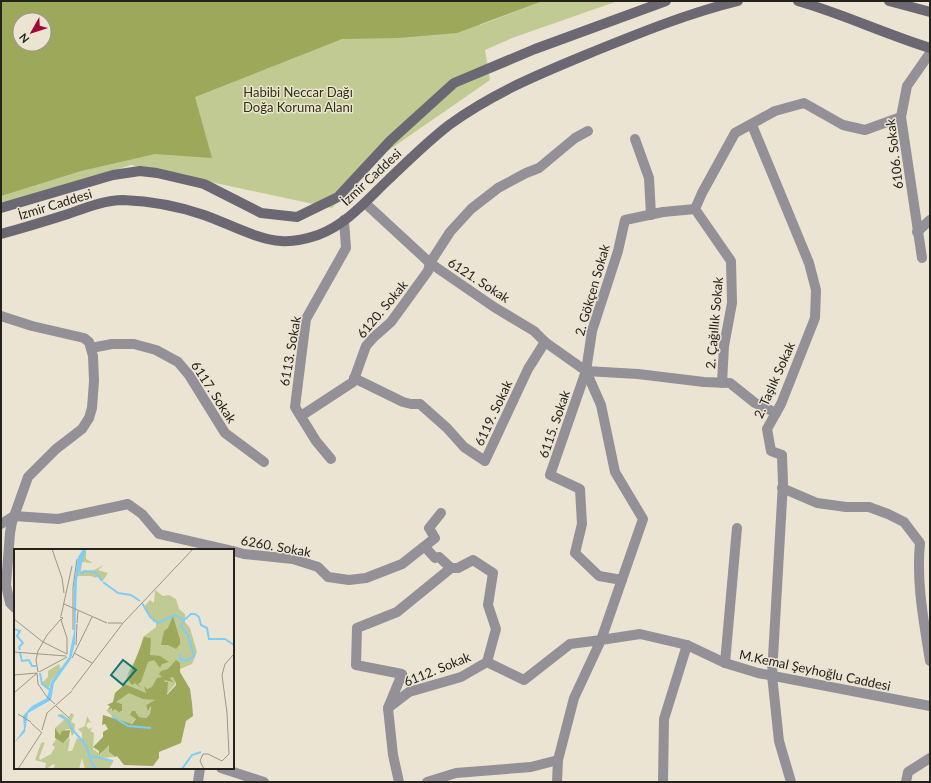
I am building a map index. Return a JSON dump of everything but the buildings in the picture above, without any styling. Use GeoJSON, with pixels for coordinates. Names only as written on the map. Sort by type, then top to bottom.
{"type":"FeatureCollection","features":[{"type":"Feature","properties":{"kind":"street","name":"İzmir Caddesi"},"geometry":{"type":"LineString","coordinates":[[1,208],[113,175],[140,171],[157,173],[204,184],[261,213],[297,217],[338,197],[390,141],[454,83],[535,50],[666,1]]}},
{"type":"Feature","properties":{"kind":"street","name":"İzmir Caddesi"},"geometry":{"type":"LineString","coordinates":[[1,234],[100,204],[120,200],[174,206],[202,214],[261,236],[280,241],[299,240],[319,235],[344,220],[418,151],[450,125],[491,98],[544,72],[623,40],[706,9],[738,1]]}},
{"type":"Feature","properties":{"kind":"street"},"geometry":{"type":"LineString","coordinates":[[798,1],[817,6],[899,38],[930,48]]}},
{"type":"Feature","properties":{"kind":"street"},"geometry":{"type":"LineString","coordinates":[[889,1],[930,12]]}},
{"type":"Feature","properties":{"kind":"street","name":"6106. Sokak"},"geometry":{"type":"LineString","coordinates":[[922,258],[901,117],[907,86],[930,53]]}},
{"type":"Feature","properties":{"kind":"street"},"geometry":{"type":"LineString","coordinates":[[635,139],[649,178],[651,214],[695,209],[705,187],[735,133],[752,125],[775,110],[804,103],[842,125],[866,130],[901,117]]}},
{"type":"Feature","properties":{"kind":"street","name":"2. Taşlık Sokak"},"geometry":{"type":"LineString","coordinates":[[752,125],[809,263],[816,290],[815,318],[781,404],[767,429],[771,451],[782,455],[782,488],[772,675],[779,741],[791,782]]}},
{"type":"Feature","properties":{"kind":"street","name":"6120. Sokak"},"geometry":{"type":"LineString","coordinates":[[300,416],[353,382],[366,346],[398,314],[428,271],[430,263],[450,232],[471,209],[498,188],[526,173],[540,168],[575,138],[588,130]]}},
{"type":"Feature","properties":{"kind":"street","name":"6121. Sokak"},"geometry":{"type":"LineString","coordinates":[[365,202],[430,263],[494,307],[534,331],[545,342],[586,371]]}},
{"type":"Feature","properties":{"kind":"street","name":"2. Çağıllık Sokak"},"geometry":{"type":"LineString","coordinates":[[695,209],[731,261],[732,303],[724,346],[722,383]]}},
{"type":"Feature","properties":{"kind":"street","name":"2. Gökçen Sokak"},"geometry":{"type":"LineString","coordinates":[[586,371],[592,331],[618,251],[625,220],[651,214]]}},
{"type":"Feature","properties":{"kind":"street","name":"6113. Sokak"},"geometry":{"type":"LineString","coordinates":[[331,459],[316,441],[295,407],[306,319],[346,248],[344,220]]}},
{"type":"Feature","properties":{"kind":"street"},"geometry":{"type":"LineString","coordinates":[[917,232],[930,220]]}},
{"type":"Feature","properties":{"kind":"street"},"geometry":{"type":"LineString","coordinates":[[1,316],[32,326],[84,338],[89,342],[93,356],[94,382],[92,408],[89,418],[82,429],[56,449],[28,477],[14,516],[10,532],[4,585],[10,603],[14,607]]}},
{"type":"Feature","properties":{"kind":"street","name":"6119. Sokak"},"geometry":{"type":"LineString","coordinates":[[354,378],[403,402],[420,404],[447,428],[464,447],[485,461],[528,369],[545,342]]}},
{"type":"Feature","properties":{"kind":"street","name":"6117. Sokak"},"geometry":{"type":"LineString","coordinates":[[91,348],[112,344],[134,344],[156,350],[178,362],[189,375],[226,434],[264,462]]}},
{"type":"Feature","properties":{"kind":"street"},"geometry":{"type":"LineString","coordinates":[[556,782],[558,760],[574,698],[601,640],[643,519],[615,472],[601,405],[586,371],[638,374],[730,383],[755,403],[776,413]]}},
{"type":"Feature","properties":{"kind":"street","name":"6115. Sokak"},"geometry":{"type":"LineString","coordinates":[[586,371],[550,475],[580,489],[582,524],[575,554],[599,576],[622,580]]}},
{"type":"Feature","properties":{"kind":"street"},"geometry":{"type":"LineString","coordinates":[[782,488],[817,502],[846,507],[869,507],[904,522],[920,543],[919,560],[930,662]]}},
{"type":"Feature","properties":{"kind":"street","name":"6260. Sokak"},"geometry":{"type":"LineString","coordinates":[[14,516],[58,519],[128,504],[142,514],[159,534],[225,549]]}},
{"type":"Feature","properties":{"kind":"street","name":"6260. Sokak"},"geometry":{"type":"LineString","coordinates":[[234,551],[244,554],[293,559],[318,566],[328,577],[348,580],[366,578],[402,564],[425,547],[435,538],[429,528],[441,513]]}},
{"type":"Feature","properties":{"kind":"street"},"geometry":{"type":"LineString","coordinates":[[1,524],[14,516]]}},
{"type":"Feature","properties":{"kind":"street"},"geometry":{"type":"LineString","coordinates":[[725,664],[737,528]]}},
{"type":"Feature","properties":{"kind":"street"},"geometry":{"type":"LineString","coordinates":[[425,547],[435,558],[440,556],[451,568]]}},
{"type":"Feature","properties":{"kind":"street"},"geometry":{"type":"LineString","coordinates":[[399,782],[393,755],[388,708],[402,674],[356,665],[357,628],[397,612],[451,568],[458,568],[473,560],[493,573],[488,605],[496,629],[487,662]]}},
{"type":"Feature","properties":{"kind":"street","name":"M.Kemal Şeyhoğlu Caddesi"},"geometry":{"type":"LineString","coordinates":[[601,640],[640,634],[687,645],[725,664],[772,675],[930,706]]}},
{"type":"Feature","properties":{"kind":"street","name":"6112. Sokak"},"geometry":{"type":"LineString","coordinates":[[388,708],[409,692],[461,677],[487,662],[524,680],[570,644],[601,640]]}},
{"type":"Feature","properties":{"kind":"street"},"geometry":{"type":"LineString","coordinates":[[663,782],[664,719],[687,645]]}},
{"type":"Feature","properties":{"kind":"street"},"geometry":{"type":"LineString","coordinates":[[906,782],[908,772],[930,758]]}},
{"type":"Feature","properties":{"kind":"street"},"geometry":{"type":"LineString","coordinates":[[427,782],[456,774],[531,768],[558,760]]}},
{"type":"Feature","properties":{"kind":"street"},"geometry":{"type":"LineString","coordinates":[[198,782],[200,769]]}},
{"type":"Feature","properties":{"kind":"street"},"geometry":{"type":"LineString","coordinates":[[224,769],[264,782]]}},
{"type":"Feature","properties":{"kind":"green space","name":"Habibi Neccar Dağı Doğa Koruma Alanı"},"geometry":{"type":"Polygon","coordinates":[[[1,1],[476,1],[480,25],[543,1],[618,1],[512,38],[485,50],[490,80],[386,152],[332,208],[131,165],[1,208],[1,1]]]}},
{"type":"Feature","properties":{"kind":"green space"},"geometry":{"type":"Polygon","coordinates":[[[1,1],[543,1],[457,33],[398,38],[342,39],[195,97],[212,158],[155,154],[81,171],[1,196],[1,1]]]}}]}
